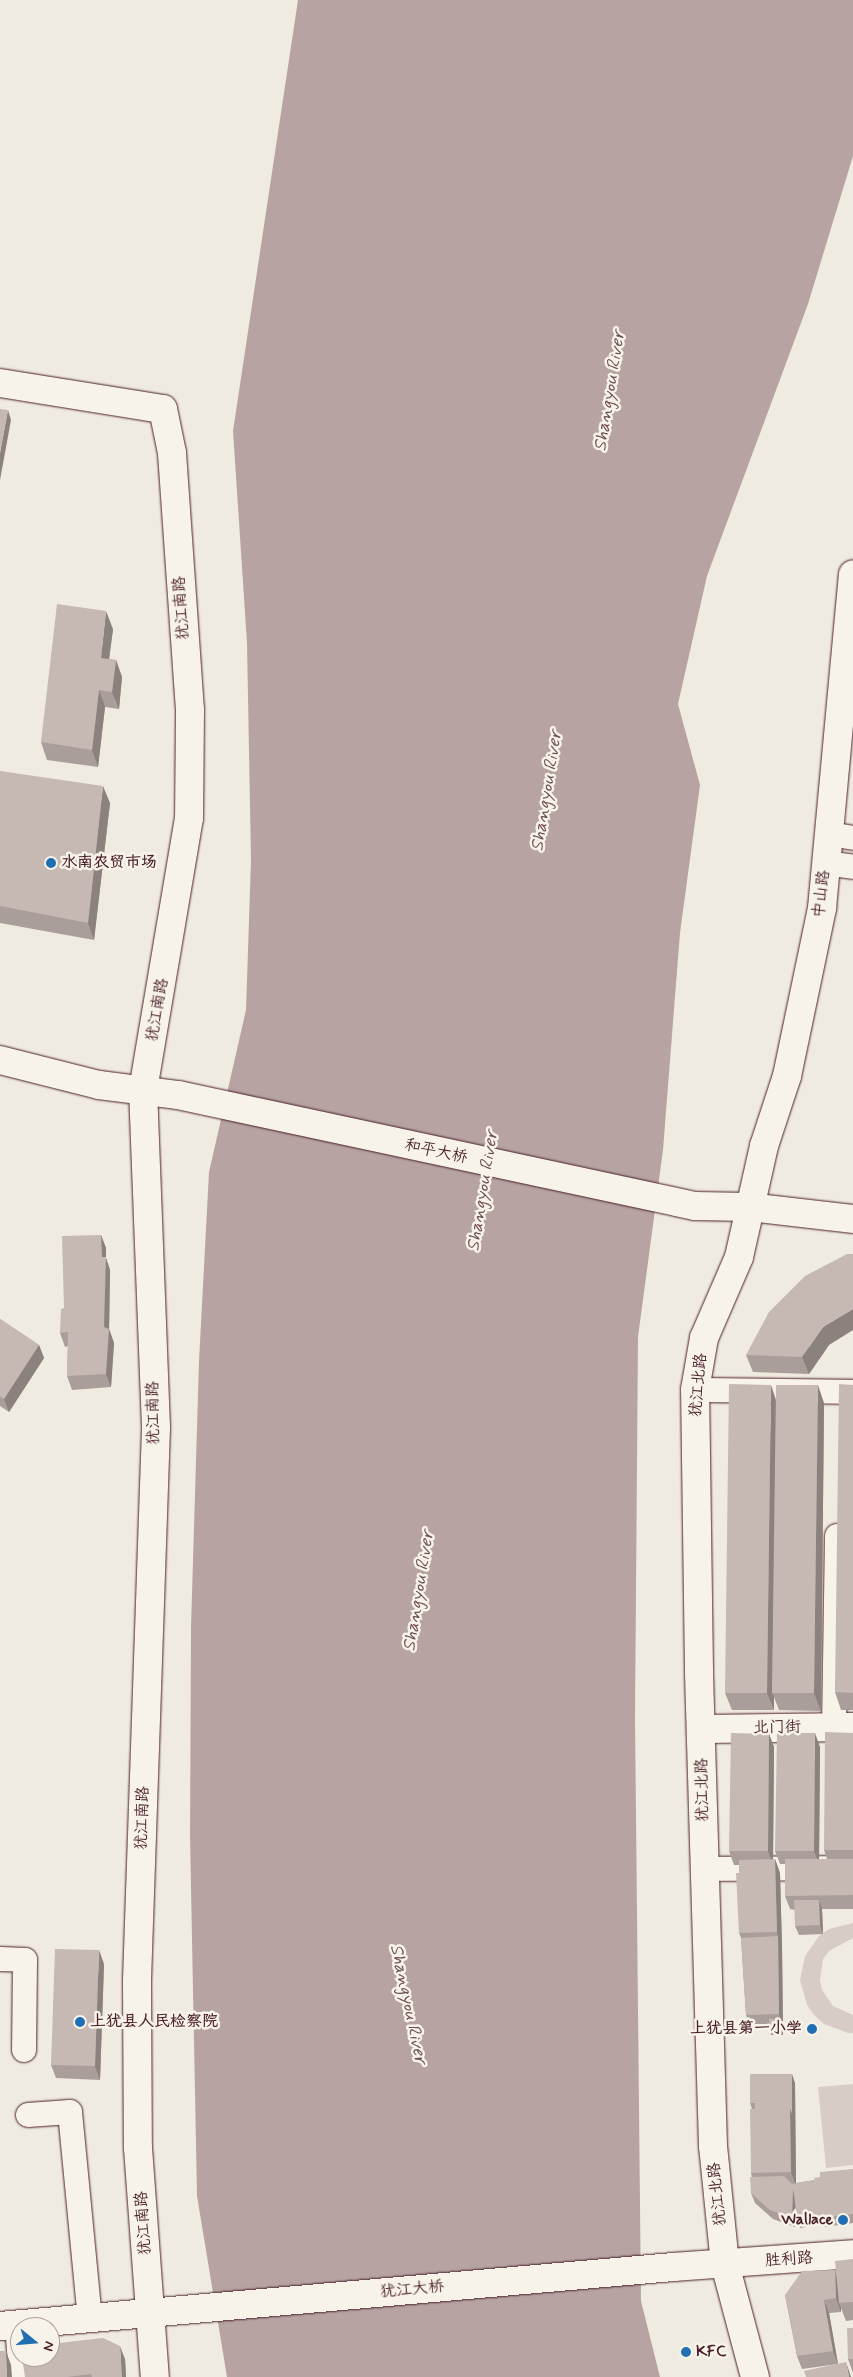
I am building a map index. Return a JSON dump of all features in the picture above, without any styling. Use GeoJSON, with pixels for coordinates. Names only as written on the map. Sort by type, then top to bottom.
{"type":"FeatureCollection","features":[{"type":"Feature","properties":{"kind":"street","name":"犹江南路"},"geometry":{"type":"LineString","coordinates":[[0,382],[163,409],[172,453],[190,710],[189,818],[143,1089],[156,1428],[137,1981],[138,2148],[155,2377]]}},
{"type":"Feature","properties":{"kind":"street","name":"中山路"},"geometry":{"type":"LineString","coordinates":[[750,1207],[764,1146],[787,1076],[822,908],[826,863],[841,836],[853,574]]}},
{"type":"Feature","properties":{"kind":"street"},"geometry":{"type":"LineString","coordinates":[[826,863],[853,867]]}},
{"type":"Feature","properties":{"kind":"street","name":"和平大桥"},"geometry":{"type":"LineString","coordinates":[[0,1060],[99,1085],[143,1089],[178,1095],[695,1206],[750,1207],[853,1219]]}},
{"type":"Feature","properties":{"kind":"street","name":"犹江北路"},"geometry":{"type":"LineString","coordinates":[[750,1207],[739,1257],[704,1338],[695,1390],[713,2146],[725,2264],[755,2377]]}},
{"type":"Feature","properties":{"kind":"street"},"geometry":{"type":"LineString","coordinates":[[695,1390],[844,1398]]}},
{"type":"Feature","properties":{"kind":"street"},"geometry":{"type":"LineString","coordinates":[[838,1510],[843,1727]]}},
{"type":"Feature","properties":{"kind":"street","name":"北门街"},"geometry":{"type":"LineString","coordinates":[[702,1729],[843,1727]]}},
{"type":"Feature","properties":{"kind":"street"},"geometry":{"type":"LineString","coordinates":[[705,1869],[853,1868]]}},
{"type":"Feature","properties":{"kind":"street"},"geometry":{"type":"LineString","coordinates":[[0,1959],[25,1960],[24,2050]]}},
{"type":"Feature","properties":{"kind":"street"},"geometry":{"type":"LineString","coordinates":[[28,2116],[70,2112],[90,2319]]}},
{"type":"Feature","properties":{"kind":"street","name":"胜利路"},"geometry":{"type":"LineString","coordinates":[[673,2267],[853,2254]]}},
{"type":"Feature","properties":{"kind":"street","name":"犹江大桥"},"geometry":{"type":"LineString","coordinates":[[8,2325],[673,2267]]}},
{"type":"Feature","properties":{"kind":"street"},"geometry":{"type":"LineString","coordinates":[[8,2325],[21,2377]]}},
{"type":"Feature","properties":{"kind":"shaded area"},"geometry":{"type":"Polygon","coordinates":[[[853,1923],[853,1938],[829,1951],[823,1959],[820,1980],[822,1990],[833,2006],[853,2015],[853,2033],[848,2033],[824,2024],[814,2015],[807,2005],[800,1980],[805,1956],[819,1936],[829,1929],[853,1923]]]}},
{"type":"Feature","properties":{"kind":"shaded area"},"geometry":{"type":"Polygon","coordinates":[[[853,2084],[853,2165],[826,2168],[818,2087],[853,2084]]]}},
{"type":"Feature","properties":{"kind":"water","name":"Shangyou River"},"geometry":{"type":"Polygon","coordinates":[[[298,0],[853,0],[853,156],[808,304],[707,576],[678,704],[700,785],[680,933],[663,1150],[638,1337],[635,1718],[641,2301],[660,2377],[227,2377],[197,2196],[190,1836],[191,1627],[199,1361],[209,1172],[246,1010],[251,860],[247,643],[233,431],[298,0]]]}},
{"type":"Feature","properties":{"kind":"building"},"geometry":{"type":"Polygon","coordinates":[[[0,409],[8,410],[0,453],[0,409]]]}},
{"type":"Feature","properties":{"kind":"building"},"geometry":{"type":"Polygon","coordinates":[[[57,604],[106,611],[101,658],[116,660],[112,692],[99,690],[92,750],[41,742],[57,604]]]}},
{"type":"Feature","properties":{"kind":"building","name":"水南农贸市场"},"geometry":{"type":"Polygon","coordinates":[[[0,771],[103,786],[88,923],[0,906],[0,771]]]}},
{"type":"Feature","properties":{"kind":"building"},"geometry":{"type":"Polygon","coordinates":[[[101,1235],[102,1257],[106,1257],[104,1327],[109,1329],[106,1374],[67,1376],[68,1332],[60,1333],[61,1309],[64,1308],[62,1236],[101,1235]]]}},
{"type":"Feature","properties":{"kind":"building"},"geometry":{"type":"Polygon","coordinates":[[[847,1254],[853,1254],[853,1309],[823,1327],[802,1357],[746,1355],[769,1312],[805,1276],[847,1254]]]}},
{"type":"Feature","properties":{"kind":"building"},"geometry":{"type":"Polygon","coordinates":[[[0,1319],[39,1345],[4,1399],[0,1396],[0,1319]]]}},
{"type":"Feature","properties":{"kind":"building"},"geometry":{"type":"Polygon","coordinates":[[[729,1384],[771,1385],[767,1693],[725,1693],[729,1384]]]}},
{"type":"Feature","properties":{"kind":"building"},"geometry":{"type":"Polygon","coordinates":[[[839,1384],[853,1385],[853,1693],[835,1692],[839,1384]]]}},
{"type":"Feature","properties":{"kind":"building"},"geometry":{"type":"Polygon","coordinates":[[[776,1385],[818,1385],[814,1693],[772,1693],[776,1385]]]}},
{"type":"Feature","properties":{"kind":"building"},"geometry":{"type":"Polygon","coordinates":[[[825,1732],[853,1733],[853,1850],[824,1850],[825,1732]]]}},
{"type":"Feature","properties":{"kind":"building"},"geometry":{"type":"Polygon","coordinates":[[[731,1733],[769,1734],[768,1851],[729,1851],[731,1733]]]}},
{"type":"Feature","properties":{"kind":"building"},"geometry":{"type":"Polygon","coordinates":[[[777,1733],[815,1733],[814,1851],[775,1851],[777,1733]]]}},
{"type":"Feature","properties":{"kind":"building"},"geometry":{"type":"Polygon","coordinates":[[[775,1859],[777,1932],[739,1933],[736,1873],[739,1873],[739,1860],[775,1859]]]}},
{"type":"Feature","properties":{"kind":"building"},"geometry":{"type":"Polygon","coordinates":[[[785,1859],[853,1859],[853,1895],[785,1896],[785,1859]]]}},
{"type":"Feature","properties":{"kind":"building"},"geometry":{"type":"Polygon","coordinates":[[[794,1900],[819,1900],[820,1925],[795,1926],[794,1900]]]}},
{"type":"Feature","properties":{"kind":"building"},"geometry":{"type":"Polygon","coordinates":[[[778,1936],[779,2014],[746,2015],[741,1938],[778,1936]]]}},
{"type":"Feature","properties":{"kind":"building","name":"上犹县人民检察院"},"geometry":{"type":"Polygon","coordinates":[[[55,1949],[99,1950],[95,2066],[51,2065],[55,1949]]]}},
{"type":"Feature","properties":{"kind":"building"},"geometry":{"type":"Polygon","coordinates":[[[769,2019],[781,2019],[781,2030],[770,2031],[769,2019]]]}},
{"type":"Feature","properties":{"kind":"building"},"geometry":{"type":"Polygon","coordinates":[[[750,2074],[792,2074],[792,2114],[790,2109],[755,2109],[755,2103],[750,2103],[750,2074]]]}},
{"type":"Feature","properties":{"kind":"building"},"geometry":{"type":"Polygon","coordinates":[[[750,2109],[790,2109],[791,2172],[751,2173],[750,2109]]]}},
{"type":"Feature","properties":{"kind":"building"},"geometry":{"type":"Polygon","coordinates":[[[853,2169],[853,2214],[822,2218],[821,2215],[797,2218],[793,2188],[792,2218],[770,2210],[751,2193],[750,2177],[784,2176],[792,2184],[815,2180],[814,2178],[820,2177],[820,2172],[853,2169]]]}},
{"type":"Feature","properties":{"kind":"building"},"geometry":{"type":"Polygon","coordinates":[[[853,2259],[853,2302],[839,2303],[835,2261],[853,2259]]]}},
{"type":"Feature","properties":{"kind":"building"},"geometry":{"type":"Polygon","coordinates":[[[835,2270],[836,2298],[824,2300],[833,2351],[797,2356],[785,2295],[802,2271],[835,2270]]]}},
{"type":"Feature","properties":{"kind":"building"},"geometry":{"type":"Polygon","coordinates":[[[847,2328],[853,2328],[853,2359],[848,2359],[847,2328]]]}},
{"type":"Feature","properties":{"kind":"building"},"geometry":{"type":"Polygon","coordinates":[[[103,2338],[120,2346],[122,2377],[92,2377],[91,2374],[67,2377],[25,2377],[24,2367],[60,2367],[60,2343],[103,2338]]]}},
{"type":"Feature","properties":{"kind":"building"},"geometry":{"type":"Polygon","coordinates":[[[0,2351],[6,2351],[7,2377],[0,2377],[0,2351]]]}},
{"type":"Feature","properties":{"kind":"building"},"geometry":{"type":"Polygon","coordinates":[[[846,2362],[849,2377],[806,2377],[804,2371],[846,2362]]]}},
{"type":"Feature","properties":{"kind":"place","name":"水南农贸市场"},"geometry":{"type":"Point","coordinates":[51,863]}},
{"type":"Feature","properties":{"kind":"place","name":"上犹县人民检察院"},"geometry":{"type":"Point","coordinates":[80,2022]}},
{"type":"Feature","properties":{"kind":"place","name":"上犹县第一小学"},"geometry":{"type":"Point","coordinates":[812,2029]}},
{"type":"Feature","properties":{"kind":"place","name":"Wallace"},"geometry":{"type":"Point","coordinates":[843,2220]}},
{"type":"Feature","properties":{"kind":"place","name":"KFC"},"geometry":{"type":"Point","coordinates":[686,2352]}}]}
